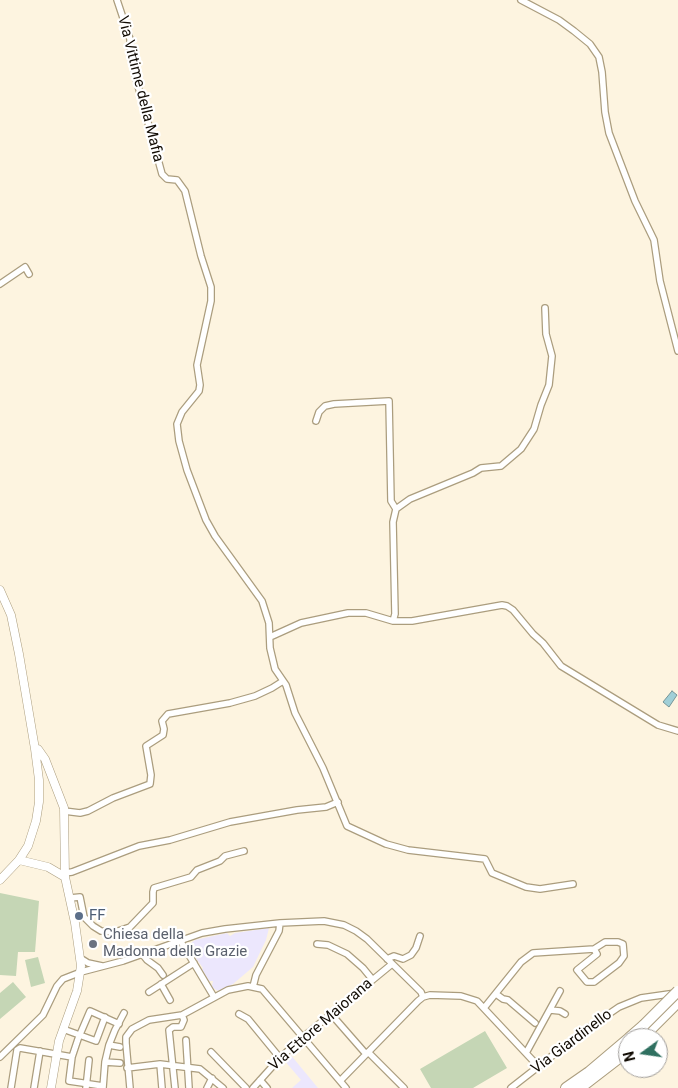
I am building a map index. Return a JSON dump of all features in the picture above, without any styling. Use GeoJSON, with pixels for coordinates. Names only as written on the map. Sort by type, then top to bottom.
{"type":"FeatureCollection","features":[{"type":"Feature","properties":{"kind":"highway"},"geometry":{"type":"LineString","coordinates":[[648,1028],[678,992]]}},
{"type":"Feature","properties":{"kind":"highway"},"geometry":{"type":"LineString","coordinates":[[648,1028],[678,1002]]}},
{"type":"Feature","properties":{"kind":"highway"},"geometry":{"type":"LineString","coordinates":[[566,1088],[618,1048]]}},
{"type":"Feature","properties":{"kind":"highway"},"geometry":{"type":"LineString","coordinates":[[580,1088],[618,1059]]}},
{"type":"Feature","properties":{"kind":"street","name":"Via Vittime della Mafia"},"geometry":{"type":"LineString","coordinates":[[116,0],[130,39],[136,82],[162,174],[167,179],[177,180],[185,191],[202,262],[211,286],[211,301],[197,365],[199,391],[179,418],[177,424],[179,442],[187,470],[206,520],[224,550],[262,601],[266,610],[270,637]]}},
{"type":"Feature","properties":{"kind":"street"},"geometry":{"type":"LineString","coordinates":[[521,0],[559,20],[590,44],[599,57],[609,133],[635,201],[654,240],[660,281],[678,351]]}},
{"type":"Feature","properties":{"kind":"street"},"geometry":{"type":"LineString","coordinates":[[0,284],[25,267],[29,274]]}},
{"type":"Feature","properties":{"kind":"street"},"geometry":{"type":"LineString","coordinates":[[393,621],[395,614],[393,522],[396,509],[410,499],[472,474],[481,468],[501,466],[521,449],[534,429],[549,385],[552,356],[546,334],[544,308]]}},
{"type":"Feature","properties":{"kind":"street"},"geometry":{"type":"LineString","coordinates":[[316,422],[319,412],[325,406],[388,401],[391,501],[396,509]]}},
{"type":"Feature","properties":{"kind":"street"},"geometry":{"type":"LineString","coordinates":[[0,590],[11,615],[19,654],[35,749],[39,802],[33,835],[19,860],[0,880]]}},
{"type":"Feature","properties":{"kind":"street"},"geometry":{"type":"LineString","coordinates":[[573,884],[540,890],[526,887],[492,873],[485,860],[426,853],[386,844],[347,826],[323,768],[295,713],[283,681],[275,669],[270,648],[270,637],[300,623],[348,613],[366,613],[393,621],[412,621],[507,606],[543,643],[561,666],[658,725],[678,731]]}},
{"type":"Feature","properties":{"kind":"street"},"geometry":{"type":"LineString","coordinates":[[64,812],[80,813],[88,811],[113,798],[150,784],[152,775],[146,746],[161,738],[164,729],[162,721],[168,714],[230,704],[255,696],[283,681]]}},
{"type":"Feature","properties":{"kind":"street"},"geometry":{"type":"LineString","coordinates":[[35,749],[38,749],[45,758],[57,787],[64,812],[63,849],[65,875],[81,972],[77,993],[56,1055],[51,1088]]}},
{"type":"Feature","properties":{"kind":"street"},"geometry":{"type":"LineString","coordinates":[[19,860],[48,867],[65,875],[139,846],[170,840],[230,822],[297,810],[326,807],[338,802]]}},
{"type":"Feature","properties":{"kind":"street"},"geometry":{"type":"LineString","coordinates":[[70,898],[80,897],[84,917],[93,926],[101,930],[115,932],[130,927],[153,903],[154,888],[191,877],[198,870],[220,861],[225,856],[244,851]]}},
{"type":"Feature","properties":{"kind":"street"},"geometry":{"type":"LineString","coordinates":[[0,1057],[42,1015],[57,986],[63,979],[81,972],[143,955],[180,940],[225,929],[280,923],[324,921],[344,925],[368,939],[421,992],[423,997]]}},
{"type":"Feature","properties":{"kind":"street"},"geometry":{"type":"LineString","coordinates":[[253,987],[256,975],[279,931],[280,923]]}},
{"type":"Feature","properties":{"kind":"street"},"geometry":{"type":"LineString","coordinates":[[390,961],[394,956],[403,959],[411,955],[416,948],[420,936]]}},
{"type":"Feature","properties":{"kind":"street"},"geometry":{"type":"LineString","coordinates":[[180,940],[214,997]]}},
{"type":"Feature","properties":{"kind":"street"},"geometry":{"type":"LineString","coordinates":[[484,1008],[521,962],[534,953],[594,949],[605,942],[618,942],[623,944],[624,956],[619,963],[594,982],[586,982],[577,970],[597,954],[594,949]]}},
{"type":"Feature","properties":{"kind":"street"},"geometry":{"type":"LineString","coordinates":[[317,944],[328,945],[347,954],[363,968],[372,980]]}},
{"type":"Feature","properties":{"kind":"street"},"geometry":{"type":"LineString","coordinates":[[143,955],[163,974]]}},
{"type":"Feature","properties":{"kind":"street"},"geometry":{"type":"LineString","coordinates":[[80,958],[88,963],[104,967]]}},
{"type":"Feature","properties":{"kind":"street","name":"Via Ettore Maiorana"},"geometry":{"type":"LineString","coordinates":[[253,1088],[280,1058],[372,980],[390,961]]}},
{"type":"Feature","properties":{"kind":"street"},"geometry":{"type":"LineString","coordinates":[[149,992],[194,963]]}},
{"type":"Feature","properties":{"kind":"street"},"geometry":{"type":"LineString","coordinates":[[161,984],[170,1000]]}},
{"type":"Feature","properties":{"kind":"street"},"geometry":{"type":"LineString","coordinates":[[130,1088],[126,1037],[132,1030],[149,1020],[182,1015],[233,988],[253,987],[262,989],[346,1088]]}},
{"type":"Feature","properties":{"kind":"street"},"geometry":{"type":"LineString","coordinates":[[526,1054],[560,991]]}},
{"type":"Feature","properties":{"kind":"street","name":"Via Giardinello"},"geometry":{"type":"LineString","coordinates":[[511,1088],[584,1031],[619,1007],[634,999],[678,992]]}},
{"type":"Feature","properties":{"kind":"street"},"geometry":{"type":"LineString","coordinates":[[496,994],[508,1000],[536,1023]]}},
{"type":"Feature","properties":{"kind":"street"},"geometry":{"type":"LineString","coordinates":[[340,1081],[423,997],[461,996],[477,1001],[538,1066]]}},
{"type":"Feature","properties":{"kind":"street"},"geometry":{"type":"LineString","coordinates":[[550,1010],[560,1011],[565,1014]]}},
{"type":"Feature","properties":{"kind":"street"},"geometry":{"type":"LineString","coordinates":[[118,1024],[90,1011],[72,1057],[69,1081],[103,1087],[105,1062],[109,1045],[124,1013]]}},
{"type":"Feature","properties":{"kind":"street"},"geometry":{"type":"LineString","coordinates":[[238,1014],[248,1019],[280,1058]]}},
{"type":"Feature","properties":{"kind":"street"},"geometry":{"type":"LineString","coordinates":[[331,1014],[367,1053],[404,1088]]}},
{"type":"Feature","properties":{"kind":"street"},"geometry":{"type":"LineString","coordinates":[[174,1088],[170,1030],[173,1027],[181,1027],[184,1020],[182,1015]]}},
{"type":"Feature","properties":{"kind":"street"},"geometry":{"type":"LineString","coordinates":[[64,1029],[96,1041],[105,1017]]}},
{"type":"Feature","properties":{"kind":"street"},"geometry":{"type":"LineString","coordinates":[[186,1040],[189,1088]]}},
{"type":"Feature","properties":{"kind":"street"},"geometry":{"type":"LineString","coordinates":[[109,1045],[120,1047]]}},
{"type":"Feature","properties":{"kind":"street"},"geometry":{"type":"LineString","coordinates":[[11,1088],[17,1050],[20,1048],[72,1057]]}},
{"type":"Feature","properties":{"kind":"street"},"geometry":{"type":"LineString","coordinates":[[34,1088],[40,1051]]}},
{"type":"Feature","properties":{"kind":"street"},"geometry":{"type":"LineString","coordinates":[[211,1052],[246,1088]]}},
{"type":"Feature","properties":{"kind":"street"},"geometry":{"type":"LineString","coordinates":[[86,1085],[89,1060]]}},
{"type":"Feature","properties":{"kind":"street"},"geometry":{"type":"LineString","coordinates":[[105,1062],[120,1063]]}},
{"type":"Feature","properties":{"kind":"street"},"geometry":{"type":"LineString","coordinates":[[127,1068],[160,1064],[200,1069],[223,1088]]}},
{"type":"Feature","properties":{"kind":"street"},"geometry":{"type":"LineString","coordinates":[[160,1064],[162,1088]]}},
{"type":"Feature","properties":{"kind":"street"},"geometry":{"type":"LineString","coordinates":[[207,1088],[212,1078]]}},
{"type":"Feature","properties":{"kind":"street"},"geometry":{"type":"LineString","coordinates":[[260,1080],[268,1088]]}},
{"type":"Feature","properties":{"kind":"shaded area"},"geometry":{"type":"Polygon","coordinates":[[[269,928],[266,940],[253,967],[233,984],[218,991],[213,988],[213,981],[209,981],[203,968],[190,950],[191,943],[195,940],[227,933],[230,936],[235,933],[269,928]]]}},
{"type":"Feature","properties":{"kind":"shaded area"},"geometry":{"type":"Polygon","coordinates":[[[290,1054],[318,1088],[292,1088],[301,1080],[284,1060],[290,1058],[290,1054]]]}},
{"type":"Feature","properties":{"kind":"green space"},"geometry":{"type":"Polygon","coordinates":[[[0,893],[39,901],[35,952],[18,952],[16,976],[0,975],[0,893]]]}},
{"type":"Feature","properties":{"kind":"green space"},"geometry":{"type":"Polygon","coordinates":[[[38,957],[45,983],[31,987],[25,960],[38,957]]]}},
{"type":"Feature","properties":{"kind":"green space"},"geometry":{"type":"Polygon","coordinates":[[[13,982],[26,997],[0,1019],[0,993],[13,982]]]}},
{"type":"Feature","properties":{"kind":"green space"},"geometry":{"type":"Polygon","coordinates":[[[485,1031],[507,1068],[473,1088],[431,1088],[420,1069],[485,1031]]]}},
{"type":"Feature","properties":{"kind":"water"},"geometry":{"type":"Polygon","coordinates":[[[672,691],[677,695],[669,707],[663,702],[672,691]]]}},
{"type":"Feature","properties":{"kind":"place","name":"FF"},"geometry":{"type":"Point","coordinates":[79,916]}},
{"type":"Feature","properties":{"kind":"place","name":"Chiesa della Madonna delle Grazie"},"geometry":{"type":"Point","coordinates":[93,944]}}]}
